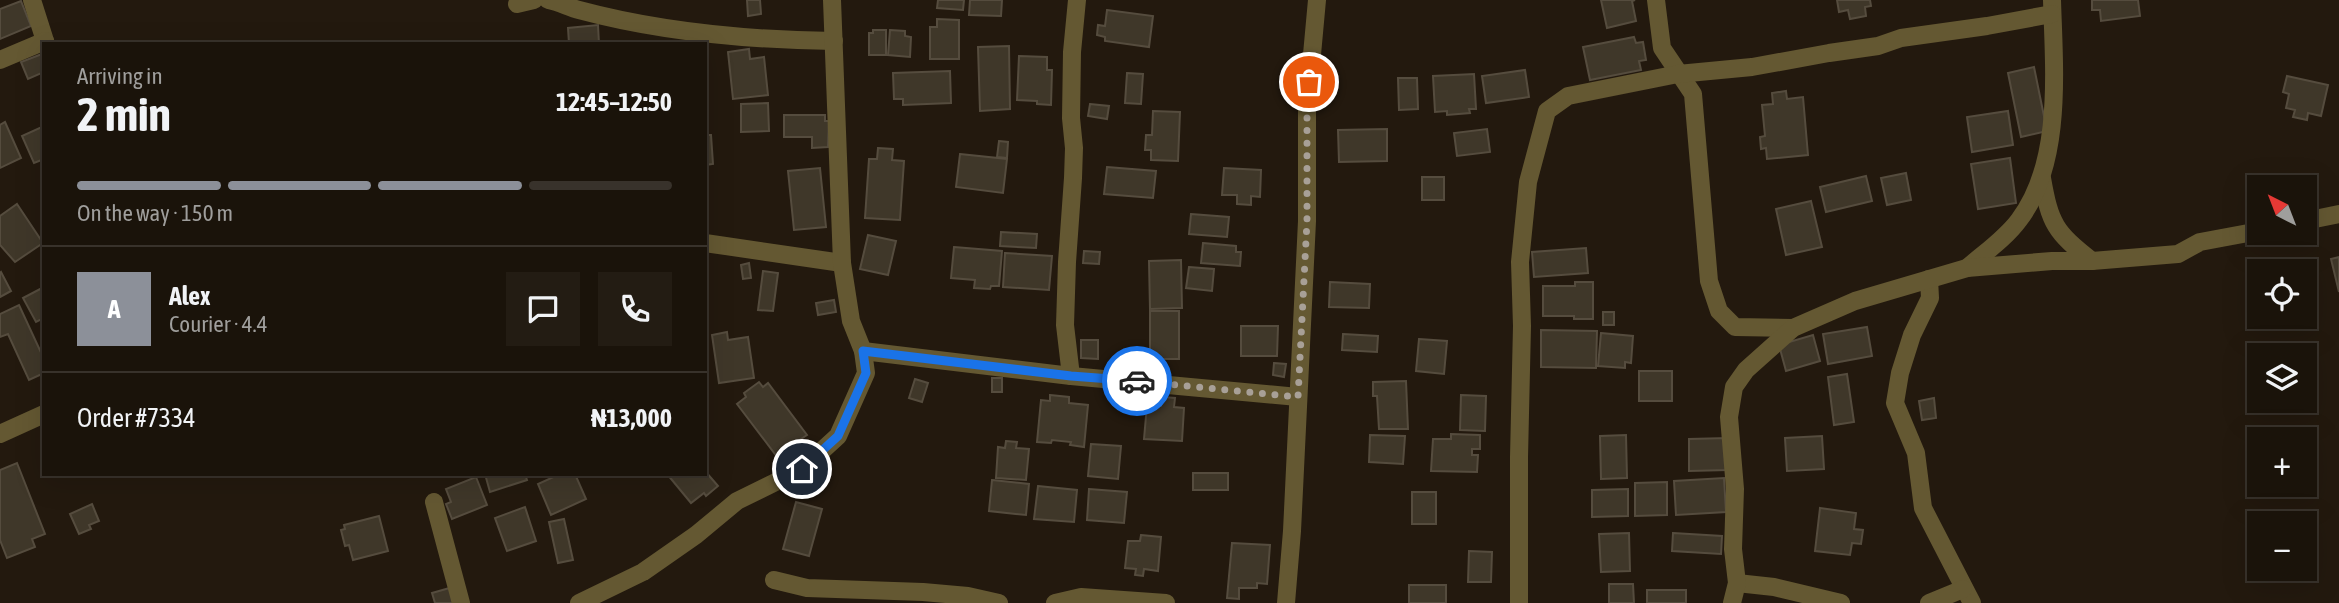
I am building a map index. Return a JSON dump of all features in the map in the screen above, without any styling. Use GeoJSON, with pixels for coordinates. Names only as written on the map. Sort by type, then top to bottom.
{"type":"FeatureCollection","features":[{"type":"Feature","properties":{"kind":"street"},"geometry":{"type":"LineString","coordinates":[[32,0],[46,42]]}},
{"type":"Feature","properties":{"kind":"street"},"geometry":{"type":"LineString","coordinates":[[548,0],[577,9],[655,25],[781,40],[834,41]]}},
{"type":"Feature","properties":{"kind":"street"},"geometry":{"type":"LineString","coordinates":[[579,603],[643,572],[737,501],[802,469],[838,436],[866,373],[863,351],[851,321],[842,263],[832,0]]}},
{"type":"Feature","properties":{"kind":"street"},"geometry":{"type":"LineString","coordinates":[[1071,376],[1065,325],[1073,168],[1072,52],[1077,0]]}},
{"type":"Feature","properties":{"kind":"street"},"geometry":{"type":"LineString","coordinates":[[1286,603],[1307,221],[1307,109],[1317,0]]}},
{"type":"Feature","properties":{"kind":"street"},"geometry":{"type":"LineString","coordinates":[[1656,0],[1662,47],[1693,94],[1709,281],[1719,312],[1735,327],[1793,328]]}},
{"type":"Feature","properties":{"kind":"street"},"geometry":{"type":"LineString","coordinates":[[1519,603],[1522,326],[1520,262],[1528,181],[1547,111],[1569,96],[1678,74],[1752,67],[1857,50],[1901,38],[1987,26],[2052,7],[2052,111],[2042,178],[2019,220],[1967,268]]}},
{"type":"Feature","properties":{"kind":"street"},"geometry":{"type":"LineString","coordinates":[[0,60],[42,44]]}},
{"type":"Feature","properties":{"kind":"street"},"geometry":{"type":"LineString","coordinates":[[2042,178],[2048,214],[2066,240],[2092,261]]}},
{"type":"Feature","properties":{"kind":"street"},"geometry":{"type":"LineString","coordinates":[[2317,219],[2339,214]]}},
{"type":"Feature","properties":{"kind":"street"},"geometry":{"type":"LineString","coordinates":[[1732,603],[1737,583],[1732,549],[1735,489],[1729,417],[1734,387],[1746,370],[1793,328],[1855,301],[1967,268],[2178,254],[2200,242],[2247,233]]}},
{"type":"Feature","properties":{"kind":"street"},"geometry":{"type":"LineString","coordinates":[[707,243],[842,263]]}},
{"type":"Feature","properties":{"kind":"street"},"geometry":{"type":"LineString","coordinates":[[1929,279],[1930,298],[1912,335],[1900,373],[1895,403],[1916,453],[1923,508],[1967,596],[1929,603]]}},
{"type":"Feature","properties":{"kind":"street"},"geometry":{"type":"LineString","coordinates":[[863,351],[1071,376],[1298,397]]}},
{"type":"Feature","properties":{"kind":"street"},"geometry":{"type":"LineString","coordinates":[[0,434],[42,415]]}},
{"type":"Feature","properties":{"kind":"street"},"geometry":{"type":"LineString","coordinates":[[434,502],[461,603]]}},
{"type":"Feature","properties":{"kind":"street"},"geometry":{"type":"LineString","coordinates":[[774,580],[807,588],[923,592],[968,596],[999,603]]}},
{"type":"Feature","properties":{"kind":"street"},"geometry":{"type":"LineString","coordinates":[[1737,583],[1774,587],[1841,603]]}},
{"type":"Feature","properties":{"kind":"street"},"geometry":{"type":"LineString","coordinates":[[1055,603],[1081,597],[1166,603]]}},
{"type":"Feature","properties":{"kind":"building"},"geometry":{"type":"Polygon","coordinates":[[[747,0],[760,0],[761,14],[748,16],[747,0]]]}},
{"type":"Feature","properties":{"kind":"building"},"geometry":{"type":"Polygon","coordinates":[[[938,0],[964,0],[963,10],[937,8],[938,0]]]}},
{"type":"Feature","properties":{"kind":"building"},"geometry":{"type":"Polygon","coordinates":[[[970,0],[1002,0],[1001,16],[969,15],[970,0]]]}},
{"type":"Feature","properties":{"kind":"building"},"geometry":{"type":"Polygon","coordinates":[[[1601,0],[1635,0],[1632,1],[1636,21],[1607,28],[1601,0]]]}},
{"type":"Feature","properties":{"kind":"building"},"geometry":{"type":"Polygon","coordinates":[[[1837,0],[1870,0],[1871,6],[1865,7],[1866,16],[1850,19],[1848,10],[1839,12],[1837,0]]]}},
{"type":"Feature","properties":{"kind":"building"},"geometry":{"type":"Polygon","coordinates":[[[2092,0],[2138,0],[2140,16],[2101,21],[2100,10],[2092,10],[2092,0]]]}},
{"type":"Feature","properties":{"kind":"building"},"geometry":{"type":"Polygon","coordinates":[[[21,1],[31,26],[0,39],[0,9],[21,1]]]}},
{"type":"Feature","properties":{"kind":"building"},"geometry":{"type":"Polygon","coordinates":[[[1107,10],[1153,16],[1149,47],[1105,41],[1105,37],[1097,35],[1098,25],[1105,26],[1107,10]]]}},
{"type":"Feature","properties":{"kind":"building"},"geometry":{"type":"Polygon","coordinates":[[[937,19],[959,20],[959,59],[930,59],[930,27],[937,27],[937,19]]]}},
{"type":"Feature","properties":{"kind":"building"},"geometry":{"type":"Polygon","coordinates":[[[598,25],[599,42],[569,42],[568,28],[598,25]]]}},
{"type":"Feature","properties":{"kind":"building"},"geometry":{"type":"Polygon","coordinates":[[[873,30],[886,30],[886,55],[869,55],[869,33],[873,33],[873,30]]]}},
{"type":"Feature","properties":{"kind":"building"},"geometry":{"type":"Polygon","coordinates":[[[890,30],[905,31],[905,36],[911,37],[910,57],[888,55],[890,30]]]}},
{"type":"Feature","properties":{"kind":"building"},"geometry":{"type":"Polygon","coordinates":[[[1634,37],[1636,43],[1643,42],[1646,60],[1639,61],[1641,70],[1590,80],[1583,47],[1634,37]]]}},
{"type":"Feature","properties":{"kind":"building"},"geometry":{"type":"Polygon","coordinates":[[[1009,46],[1010,109],[980,111],[978,47],[1009,46]]]}},
{"type":"Feature","properties":{"kind":"building"},"geometry":{"type":"Polygon","coordinates":[[[749,49],[750,59],[764,57],[768,95],[733,99],[728,52],[749,49]]]}},
{"type":"Feature","properties":{"kind":"building"},"geometry":{"type":"Polygon","coordinates":[[[42,54],[42,73],[28,79],[21,62],[42,54]]]}},
{"type":"Feature","properties":{"kind":"building"},"geometry":{"type":"Polygon","coordinates":[[[1019,56],[1047,57],[1047,70],[1052,70],[1051,105],[1017,100],[1019,56]]]}},
{"type":"Feature","properties":{"kind":"building"},"geometry":{"type":"Polygon","coordinates":[[[2034,67],[2047,131],[2021,137],[2008,73],[2034,67]]]}},
{"type":"Feature","properties":{"kind":"building"},"geometry":{"type":"Polygon","coordinates":[[[1525,70],[1529,97],[1486,103],[1482,76],[1525,70]]]}},
{"type":"Feature","properties":{"kind":"building"},"geometry":{"type":"Polygon","coordinates":[[[950,71],[951,103],[903,105],[903,99],[894,99],[893,73],[950,71]]]}},
{"type":"Feature","properties":{"kind":"building"},"geometry":{"type":"Polygon","coordinates":[[[1127,73],[1143,74],[1141,104],[1125,103],[1127,73]]]}},
{"type":"Feature","properties":{"kind":"building"},"geometry":{"type":"Polygon","coordinates":[[[1474,74],[1476,109],[1469,109],[1470,113],[1447,115],[1447,111],[1435,112],[1433,76],[1474,74]]]}},
{"type":"Feature","properties":{"kind":"building"},"geometry":{"type":"Polygon","coordinates":[[[2287,76],[2328,85],[2321,116],[2308,113],[2307,120],[2293,117],[2295,110],[2286,108],[2289,94],[2283,92],[2287,76]]]}},
{"type":"Feature","properties":{"kind":"building"},"geometry":{"type":"Polygon","coordinates":[[[1398,78],[1417,78],[1418,109],[1399,110],[1398,78]]]}},
{"type":"Feature","properties":{"kind":"building"},"geometry":{"type":"Polygon","coordinates":[[[1786,91],[1787,99],[1803,97],[1808,155],[1767,159],[1766,148],[1761,149],[1760,137],[1765,136],[1762,105],[1773,104],[1772,93],[1786,91]]]}},
{"type":"Feature","properties":{"kind":"building"},"geometry":{"type":"Polygon","coordinates":[[[768,103],[769,131],[741,132],[741,104],[768,103]]]}},
{"type":"Feature","properties":{"kind":"building"},"geometry":{"type":"Polygon","coordinates":[[[1090,104],[1109,106],[1107,119],[1088,116],[1090,104]]]}},
{"type":"Feature","properties":{"kind":"building"},"geometry":{"type":"Polygon","coordinates":[[[1153,111],[1180,112],[1178,161],[1151,160],[1151,150],[1145,150],[1146,135],[1152,135],[1153,111]]]}},
{"type":"Feature","properties":{"kind":"building"},"geometry":{"type":"Polygon","coordinates":[[[2008,111],[2013,145],[1972,152],[1967,117],[2008,111]]]}},
{"type":"Feature","properties":{"kind":"building"},"geometry":{"type":"Polygon","coordinates":[[[784,115],[825,115],[825,121],[829,121],[828,147],[812,148],[812,137],[784,137],[784,115]]]}},
{"type":"Feature","properties":{"kind":"building"},"geometry":{"type":"Polygon","coordinates":[[[5,122],[21,158],[0,168],[0,125],[5,122]]]}},
{"type":"Feature","properties":{"kind":"building"},"geometry":{"type":"Polygon","coordinates":[[[42,127],[42,160],[34,163],[22,136],[42,127]]]}},
{"type":"Feature","properties":{"kind":"building"},"geometry":{"type":"Polygon","coordinates":[[[1387,129],[1387,161],[1339,162],[1338,130],[1387,129]]]}},
{"type":"Feature","properties":{"kind":"building"},"geometry":{"type":"Polygon","coordinates":[[[1487,129],[1490,152],[1457,156],[1454,133],[1487,129]]]}},
{"type":"Feature","properties":{"kind":"building"},"geometry":{"type":"Polygon","coordinates":[[[707,135],[711,135],[713,164],[707,165],[707,135]]]}},
{"type":"Feature","properties":{"kind":"building"},"geometry":{"type":"Polygon","coordinates":[[[999,141],[1008,142],[1007,158],[997,157],[999,141]]]}},
{"type":"Feature","properties":{"kind":"building"},"geometry":{"type":"Polygon","coordinates":[[[878,148],[893,149],[892,160],[904,161],[900,220],[865,218],[869,159],[877,159],[878,148]]]}},
{"type":"Feature","properties":{"kind":"building"},"geometry":{"type":"Polygon","coordinates":[[[960,154],[1007,159],[1003,193],[956,187],[960,154]]]}},
{"type":"Feature","properties":{"kind":"building"},"geometry":{"type":"Polygon","coordinates":[[[2010,158],[2016,203],[1978,209],[1971,164],[2010,158]]]}},
{"type":"Feature","properties":{"kind":"building"},"geometry":{"type":"Polygon","coordinates":[[[1107,167],[1156,171],[1153,198],[1104,194],[1107,167]]]}},
{"type":"Feature","properties":{"kind":"building"},"geometry":{"type":"Polygon","coordinates":[[[820,168],[826,227],[794,230],[788,171],[820,168]]]}},
{"type":"Feature","properties":{"kind":"building"},"geometry":{"type":"Polygon","coordinates":[[[1224,168],[1261,170],[1260,197],[1251,196],[1251,205],[1237,204],[1237,195],[1222,195],[1224,168]]]}},
{"type":"Feature","properties":{"kind":"building"},"geometry":{"type":"Polygon","coordinates":[[[1906,173],[1911,200],[1887,205],[1881,178],[1906,173]]]}},
{"type":"Feature","properties":{"kind":"building"},"geometry":{"type":"Polygon","coordinates":[[[1866,176],[1872,201],[1826,212],[1820,187],[1866,176]]]}},
{"type":"Feature","properties":{"kind":"building"},"geometry":{"type":"Polygon","coordinates":[[[1422,177],[1444,177],[1444,200],[1422,200],[1422,177]]]}},
{"type":"Feature","properties":{"kind":"building"},"geometry":{"type":"Polygon","coordinates":[[[1811,201],[1822,247],[1786,255],[1776,209],[1811,201]]]}},
{"type":"Feature","properties":{"kind":"building"},"geometry":{"type":"Polygon","coordinates":[[[17,204],[42,244],[15,262],[0,245],[0,216],[17,204]]]}},
{"type":"Feature","properties":{"kind":"building"},"geometry":{"type":"Polygon","coordinates":[[[1191,214],[1229,217],[1227,237],[1189,234],[1191,214]]]}},
{"type":"Feature","properties":{"kind":"building"},"geometry":{"type":"Polygon","coordinates":[[[1001,232],[1037,234],[1036,248],[1000,246],[1001,232]]]}},
{"type":"Feature","properties":{"kind":"building"},"geometry":{"type":"Polygon","coordinates":[[[868,235],[896,241],[888,275],[860,269],[868,235]]]}},
{"type":"Feature","properties":{"kind":"building"},"geometry":{"type":"Polygon","coordinates":[[[1203,243],[1236,246],[1236,252],[1241,252],[1240,266],[1201,263],[1203,243]]]}},
{"type":"Feature","properties":{"kind":"building"},"geometry":{"type":"Polygon","coordinates":[[[954,247],[1002,251],[999,286],[991,286],[990,289],[974,288],[975,280],[951,278],[954,247]]]}},
{"type":"Feature","properties":{"kind":"building"},"geometry":{"type":"Polygon","coordinates":[[[1586,248],[1588,273],[1534,277],[1532,252],[1586,248]]]}},
{"type":"Feature","properties":{"kind":"building"},"geometry":{"type":"Polygon","coordinates":[[[1084,251],[1100,252],[1099,264],[1083,263],[1084,251]]]}},
{"type":"Feature","properties":{"kind":"building"},"geometry":{"type":"Polygon","coordinates":[[[1005,253],[1052,256],[1049,290],[1003,287],[1005,253]]]}},
{"type":"Feature","properties":{"kind":"building"},"geometry":{"type":"Polygon","coordinates":[[[2339,257],[2339,292],[2331,259],[2339,257]]]}},
{"type":"Feature","properties":{"kind":"building"},"geometry":{"type":"Polygon","coordinates":[[[1181,260],[1182,308],[1150,309],[1149,261],[1181,260]]]}},
{"type":"Feature","properties":{"kind":"building"},"geometry":{"type":"Polygon","coordinates":[[[749,263],[751,278],[743,279],[741,265],[749,263]]]}},
{"type":"Feature","properties":{"kind":"building"},"geometry":{"type":"Polygon","coordinates":[[[1189,267],[1214,269],[1212,291],[1186,288],[1189,267]]]}},
{"type":"Feature","properties":{"kind":"building"},"geometry":{"type":"Polygon","coordinates":[[[763,271],[778,273],[773,311],[758,310],[763,271]]]}},
{"type":"Feature","properties":{"kind":"building"},"geometry":{"type":"Polygon","coordinates":[[[0,273],[11,291],[0,297],[0,273]]]}},
{"type":"Feature","properties":{"kind":"building"},"geometry":{"type":"Polygon","coordinates":[[[1330,282],[1370,284],[1369,308],[1329,307],[1330,282]]]}},
{"type":"Feature","properties":{"kind":"building"},"geometry":{"type":"Polygon","coordinates":[[[1575,282],[1593,282],[1593,319],[1543,316],[1543,286],[1575,286],[1575,282]]]}},
{"type":"Feature","properties":{"kind":"building"},"geometry":{"type":"Polygon","coordinates":[[[42,288],[42,319],[36,322],[23,298],[42,288]]]}},
{"type":"Feature","properties":{"kind":"building"},"geometry":{"type":"Polygon","coordinates":[[[834,300],[836,312],[818,315],[816,303],[834,300]]]}},
{"type":"Feature","properties":{"kind":"building"},"geometry":{"type":"Polygon","coordinates":[[[19,305],[42,355],[42,374],[29,380],[8,334],[0,337],[0,314],[19,305]]]}},
{"type":"Feature","properties":{"kind":"building"},"geometry":{"type":"Polygon","coordinates":[[[1150,311],[1179,311],[1179,359],[1150,359],[1150,311]]]}},
{"type":"Feature","properties":{"kind":"building"},"geometry":{"type":"Polygon","coordinates":[[[1603,312],[1614,312],[1614,325],[1603,325],[1603,312]]]}},
{"type":"Feature","properties":{"kind":"building"},"geometry":{"type":"Polygon","coordinates":[[[1241,326],[1278,326],[1277,356],[1241,356],[1241,326]]]}},
{"type":"Feature","properties":{"kind":"building"},"geometry":{"type":"Polygon","coordinates":[[[1867,327],[1872,356],[1828,364],[1823,334],[1867,327]]]}},
{"type":"Feature","properties":{"kind":"building"},"geometry":{"type":"Polygon","coordinates":[[[1541,330],[1597,331],[1596,368],[1541,367],[1541,330]]]}},
{"type":"Feature","properties":{"kind":"building"},"geometry":{"type":"Polygon","coordinates":[[[727,332],[728,340],[748,337],[754,378],[719,383],[712,335],[727,332]]]}},
{"type":"Feature","properties":{"kind":"building"},"geometry":{"type":"Polygon","coordinates":[[[1601,333],[1633,336],[1631,363],[1625,362],[1625,368],[1598,366],[1601,333]]]}},
{"type":"Feature","properties":{"kind":"building"},"geometry":{"type":"Polygon","coordinates":[[[1343,334],[1378,336],[1377,352],[1342,350],[1343,334]]]}},
{"type":"Feature","properties":{"kind":"building"},"geometry":{"type":"Polygon","coordinates":[[[1813,335],[1820,361],[1786,371],[1779,345],[1813,335]]]}},
{"type":"Feature","properties":{"kind":"building"},"geometry":{"type":"Polygon","coordinates":[[[1419,339],[1447,341],[1444,374],[1416,371],[1419,339]]]}},
{"type":"Feature","properties":{"kind":"building"},"geometry":{"type":"Polygon","coordinates":[[[1081,340],[1098,340],[1098,359],[1081,358],[1081,340]]]}},
{"type":"Feature","properties":{"kind":"building"},"geometry":{"type":"Polygon","coordinates":[[[1274,363],[1286,364],[1284,377],[1273,375],[1274,363]]]}},
{"type":"Feature","properties":{"kind":"building"},"geometry":{"type":"Polygon","coordinates":[[[1639,371],[1672,371],[1672,401],[1639,401],[1639,371]]]}},
{"type":"Feature","properties":{"kind":"building"},"geometry":{"type":"Polygon","coordinates":[[[1847,374],[1854,422],[1834,425],[1828,377],[1847,374]]]}},
{"type":"Feature","properties":{"kind":"building"},"geometry":{"type":"Polygon","coordinates":[[[992,378],[1002,378],[1002,392],[992,392],[992,378]]]}},
{"type":"Feature","properties":{"kind":"building"},"geometry":{"type":"Polygon","coordinates":[[[915,379],[928,383],[922,402],[909,398],[915,379]]]}},
{"type":"Feature","properties":{"kind":"building"},"geometry":{"type":"Polygon","coordinates":[[[1406,381],[1408,429],[1379,429],[1377,396],[1373,396],[1373,382],[1406,381]]]}},
{"type":"Feature","properties":{"kind":"building"},"geometry":{"type":"Polygon","coordinates":[[[759,382],[763,387],[768,383],[807,435],[801,439],[807,447],[781,462],[737,404],[746,397],[744,393],[759,382]]]}},
{"type":"Feature","properties":{"kind":"building"},"geometry":{"type":"Polygon","coordinates":[[[1050,395],[1069,397],[1069,403],[1088,405],[1084,447],[1070,445],[1071,442],[1037,442],[1041,400],[1050,401],[1050,395]]]}},
{"type":"Feature","properties":{"kind":"building"},"geometry":{"type":"Polygon","coordinates":[[[1461,395],[1486,396],[1485,431],[1460,430],[1461,395]]]}},
{"type":"Feature","properties":{"kind":"building"},"geometry":{"type":"Polygon","coordinates":[[[1162,397],[1175,398],[1174,407],[1184,408],[1182,441],[1144,439],[1147,405],[1161,406],[1162,397]]]}},
{"type":"Feature","properties":{"kind":"building"},"geometry":{"type":"Polygon","coordinates":[[[1934,398],[1936,418],[1922,420],[1919,401],[1934,398]]]}},
{"type":"Feature","properties":{"kind":"building"},"geometry":{"type":"Polygon","coordinates":[[[1451,434],[1480,435],[1480,449],[1472,449],[1472,455],[1478,455],[1477,472],[1431,471],[1433,439],[1451,439],[1451,434]]]}},
{"type":"Feature","properties":{"kind":"building"},"geometry":{"type":"Polygon","coordinates":[[[1370,435],[1405,436],[1403,464],[1369,462],[1370,435]]]}},
{"type":"Feature","properties":{"kind":"building"},"geometry":{"type":"Polygon","coordinates":[[[1626,435],[1627,478],[1601,479],[1600,436],[1626,435]]]}},
{"type":"Feature","properties":{"kind":"building"},"geometry":{"type":"Polygon","coordinates":[[[1822,436],[1824,469],[1787,471],[1785,438],[1822,436]]]}},
{"type":"Feature","properties":{"kind":"building"},"geometry":{"type":"Polygon","coordinates":[[[1728,438],[1728,470],[1689,471],[1689,439],[1728,438]]]}},
{"type":"Feature","properties":{"kind":"building"},"geometry":{"type":"Polygon","coordinates":[[[1006,441],[1017,442],[1016,448],[1029,449],[1026,480],[996,478],[998,447],[1005,448],[1006,441]]]}},
{"type":"Feature","properties":{"kind":"building"},"geometry":{"type":"Polygon","coordinates":[[[1091,444],[1121,446],[1118,479],[1088,476],[1091,444]]]}},
{"type":"Feature","properties":{"kind":"building"},"geometry":{"type":"Polygon","coordinates":[[[17,463],[45,534],[32,539],[35,547],[7,558],[0,540],[0,470],[17,463]]]}},
{"type":"Feature","properties":{"kind":"building"},"geometry":{"type":"Polygon","coordinates":[[[707,473],[718,486],[691,503],[669,476],[707,476],[707,473]]]}},
{"type":"Feature","properties":{"kind":"building"},"geometry":{"type":"Polygon","coordinates":[[[1193,473],[1228,473],[1228,490],[1193,490],[1193,473]]]}},
{"type":"Feature","properties":{"kind":"building"},"geometry":{"type":"Polygon","coordinates":[[[486,476],[526,476],[527,480],[490,492],[486,476]]]}},
{"type":"Feature","properties":{"kind":"building"},"geometry":{"type":"Polygon","coordinates":[[[556,476],[576,476],[586,499],[551,515],[538,484],[556,476]]]}},
{"type":"Feature","properties":{"kind":"building"},"geometry":{"type":"Polygon","coordinates":[[[476,477],[487,505],[452,519],[446,504],[451,502],[446,489],[476,477]]]}},
{"type":"Feature","properties":{"kind":"building"},"geometry":{"type":"Polygon","coordinates":[[[1724,478],[1726,512],[1676,515],[1674,481],[1724,478]]]}},
{"type":"Feature","properties":{"kind":"building"},"geometry":{"type":"Polygon","coordinates":[[[992,480],[1029,484],[1026,515],[989,511],[992,480]]]}},
{"type":"Feature","properties":{"kind":"building"},"geometry":{"type":"Polygon","coordinates":[[[1667,482],[1667,515],[1635,516],[1635,483],[1667,482]]]}},
{"type":"Feature","properties":{"kind":"building"},"geometry":{"type":"Polygon","coordinates":[[[1038,486],[1077,490],[1074,522],[1034,519],[1038,486]]]}},
{"type":"Feature","properties":{"kind":"building"},"geometry":{"type":"Polygon","coordinates":[[[1089,489],[1127,492],[1124,523],[1087,520],[1089,489]]]}},
{"type":"Feature","properties":{"kind":"building"},"geometry":{"type":"Polygon","coordinates":[[[1628,489],[1628,516],[1592,517],[1592,490],[1628,489]]]}},
{"type":"Feature","properties":{"kind":"building"},"geometry":{"type":"Polygon","coordinates":[[[1412,492],[1436,492],[1436,524],[1412,524],[1412,492]]]}},
{"type":"Feature","properties":{"kind":"building"},"geometry":{"type":"Polygon","coordinates":[[[796,502],[822,509],[809,556],[783,549],[796,502]]]}},
{"type":"Feature","properties":{"kind":"building"},"geometry":{"type":"Polygon","coordinates":[[[92,504],[99,521],[89,525],[91,529],[79,534],[70,514],[92,504]]]}},
{"type":"Feature","properties":{"kind":"building"},"geometry":{"type":"Polygon","coordinates":[[[525,507],[536,541],[507,551],[495,518],[525,507]]]}},
{"type":"Feature","properties":{"kind":"building"},"geometry":{"type":"Polygon","coordinates":[[[1820,508],[1856,513],[1854,529],[1863,530],[1861,544],[1852,543],[1850,555],[1815,551],[1820,508]]]}},
{"type":"Feature","properties":{"kind":"building"},"geometry":{"type":"Polygon","coordinates":[[[379,516],[388,551],[353,560],[349,545],[345,546],[341,530],[345,529],[344,525],[379,516]]]}},
{"type":"Feature","properties":{"kind":"building"},"geometry":{"type":"Polygon","coordinates":[[[564,519],[573,560],[558,563],[549,522],[564,519]]]}},
{"type":"Feature","properties":{"kind":"building"},"geometry":{"type":"Polygon","coordinates":[[[1629,533],[1630,571],[1601,572],[1599,534],[1629,533]]]}},
{"type":"Feature","properties":{"kind":"building"},"geometry":{"type":"Polygon","coordinates":[[[1673,533],[1722,536],[1721,554],[1672,551],[1673,533]]]}},
{"type":"Feature","properties":{"kind":"building"},"geometry":{"type":"Polygon","coordinates":[[[1141,535],[1161,537],[1158,571],[1144,569],[1143,576],[1135,575],[1136,569],[1125,568],[1128,541],[1140,541],[1141,535]]]}},
{"type":"Feature","properties":{"kind":"building"},"geometry":{"type":"Polygon","coordinates":[[[1232,543],[1270,545],[1267,584],[1257,583],[1257,588],[1239,588],[1239,599],[1227,598],[1232,543]]]}},
{"type":"Feature","properties":{"kind":"building"},"geometry":{"type":"Polygon","coordinates":[[[1469,551],[1492,552],[1491,582],[1468,582],[1469,551]]]}},
{"type":"Feature","properties":{"kind":"building"},"geometry":{"type":"Polygon","coordinates":[[[1609,584],[1633,584],[1634,603],[1609,603],[1609,584]]]}},
{"type":"Feature","properties":{"kind":"building"},"geometry":{"type":"Polygon","coordinates":[[[1409,585],[1446,585],[1446,603],[1409,603],[1409,585]]]}},
{"type":"Feature","properties":{"kind":"building"},"geometry":{"type":"Polygon","coordinates":[[[453,587],[458,603],[435,603],[432,593],[453,587]]]}},
{"type":"Feature","properties":{"kind":"building"},"geometry":{"type":"Polygon","coordinates":[[[1647,590],[1686,590],[1686,603],[1647,603],[1647,590]]]}},
{"type":"Feature","properties":{"kind":"way so far"},"geometry":{"type":"LineString","coordinates":[[1137,381],[1298,397],[1307,221],[1309,82]]}},
{"type":"Feature","properties":{"kind":"route"},"geometry":{"type":"LineString","coordinates":[[802,469],[838,436],[866,373],[863,351],[1071,376],[1137,381]]}}]}
